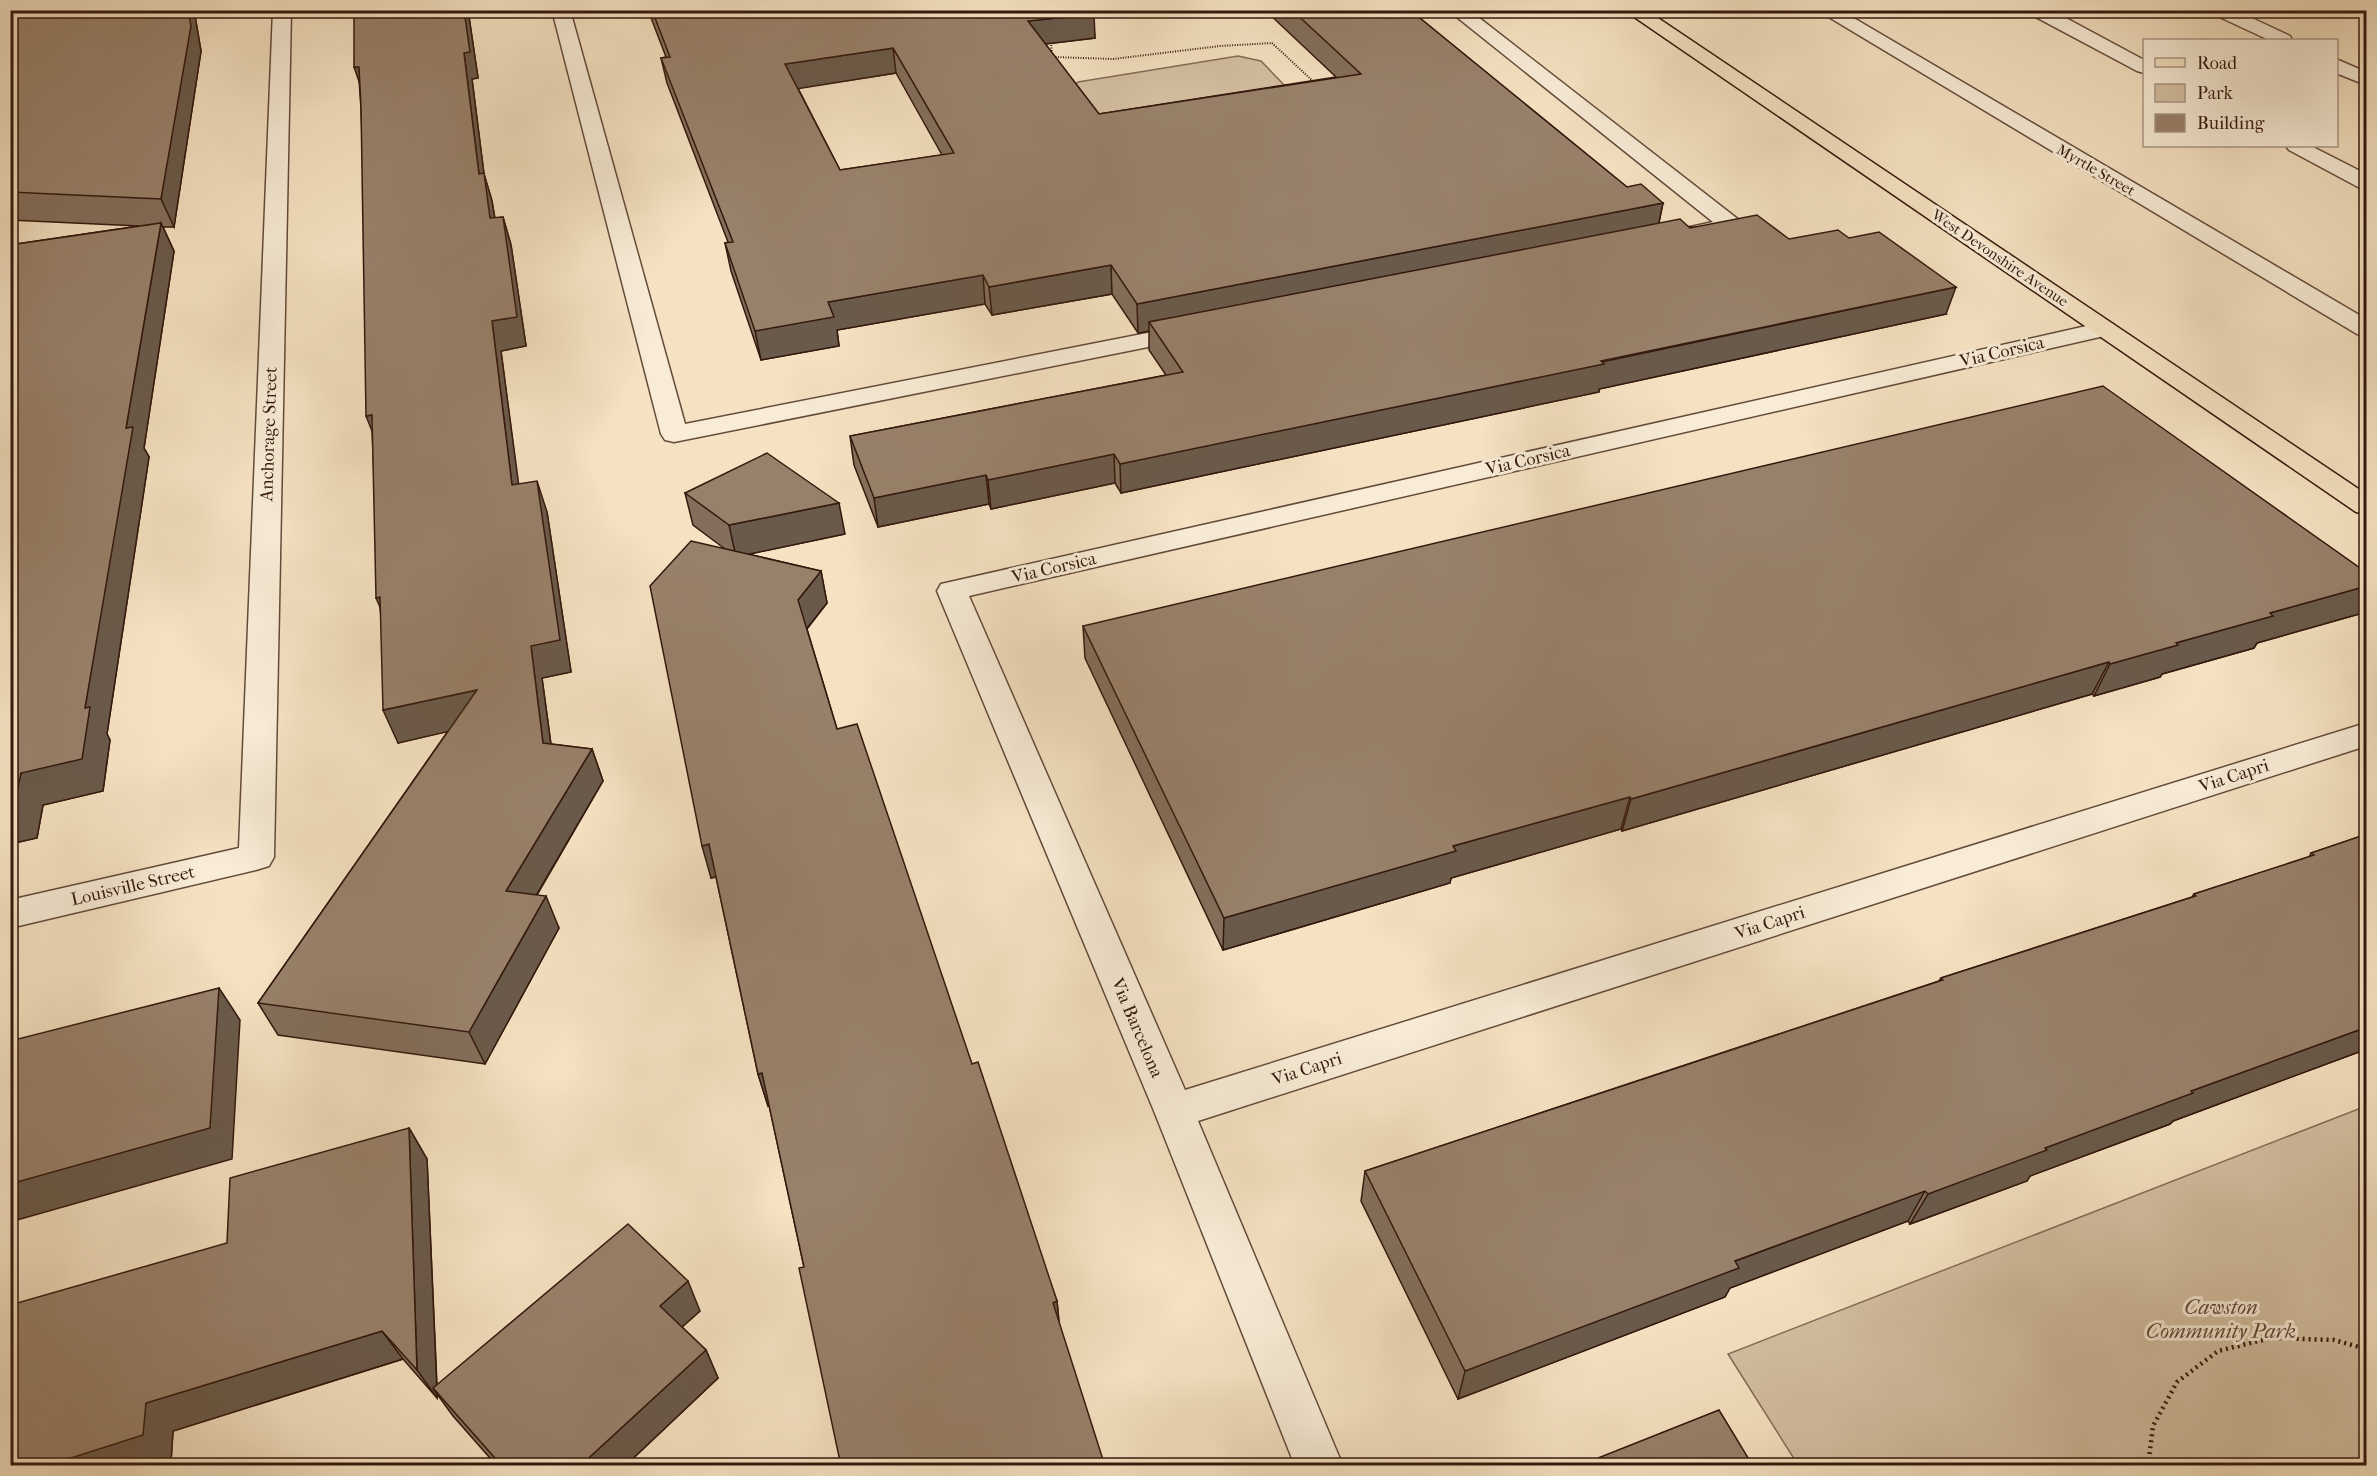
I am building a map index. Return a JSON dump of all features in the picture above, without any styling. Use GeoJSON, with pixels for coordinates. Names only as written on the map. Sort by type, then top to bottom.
{"type":"FeatureCollection","features":[{"type":"Feature","properties":{"kind":"main road","name":"West Devonshire Avenue"},"geometry":{"type":"LineString","coordinates":[[1633,10],[2367,506]]}},
{"type":"Feature","properties":{"kind":"street","name":"Anchorage Street"},"geometry":{"type":"LineString","coordinates":[[256,858],[282,10]]}},
{"type":"Feature","properties":{"kind":"street"},"geometry":{"type":"LineString","coordinates":[[561,10],[675,434],[1215,327]]}},
{"type":"Feature","properties":{"kind":"street"},"geometry":{"type":"LineString","coordinates":[[1457,10],[1731,225],[1672,237]]}},
{"type":"Feature","properties":{"kind":"street","name":"Myrtle Street"},"geometry":{"type":"LineString","coordinates":[[1826,10],[2367,328]]}},
{"type":"Feature","properties":{"kind":"street"},"geometry":{"type":"LineString","coordinates":[[2036,10],[2143,66]]}},
{"type":"Feature","properties":{"kind":"street"},"geometry":{"type":"LineString","coordinates":[[2219,10],[2281,39]]}},
{"type":"Feature","properties":{"kind":"street"},"geometry":{"type":"LineString","coordinates":[[2338,65],[2367,79]]}},
{"type":"Feature","properties":{"kind":"street"},"geometry":{"type":"LineString","coordinates":[[2298,147],[2367,182]]}},
{"type":"Feature","properties":{"kind":"street","name":"Via Corsica"},"geometry":{"type":"LineString","coordinates":[[952,591],[2104,329]]}},
{"type":"Feature","properties":{"kind":"street","name":"Via Barcelona"},"geometry":{"type":"LineString","coordinates":[[952,591],[1174,1111],[1319,1466]]}},
{"type":"Feature","properties":{"kind":"street","name":"Via Capri"},"geometry":{"type":"LineString","coordinates":[[1174,1111],[2367,734]]}},
{"type":"Feature","properties":{"kind":"street","name":"Louisville Street"},"geometry":{"type":"LineString","coordinates":[[10,914],[256,858]]}},
{"type":"Feature","properties":{"kind":"path"},"geometry":{"type":"LineString","coordinates":[[1048,31],[1052,41],[1050,58],[1113,60],[1220,46],[1272,42],[1323,91]]}},
{"type":"Feature","properties":{"kind":"path"},"geometry":{"type":"LineString","coordinates":[[2148,1466],[2153,1426],[2177,1382],[2218,1351],[2271,1338],[2334,1340],[2367,1349]]}},
{"type":"Feature","properties":{"kind":"green space"},"geometry":{"type":"Polygon","coordinates":[[[1238,56],[1261,61],[1286,87],[1089,119],[1066,93],[1078,82],[1238,56]]]}},
{"type":"Feature","properties":{"kind":"green space","name":"Cawston Community Park"},"geometry":{"type":"Polygon","coordinates":[[[2366,1106],[2366,1465],[1798,1465],[1728,1354],[2366,1106]]]}},
{"type":"Feature","properties":{"kind":"building"},"geometry":{"type":"Polygon","coordinates":[[[10,10],[188,10],[191,26],[161,199],[10,192],[10,10]]]}},
{"type":"Feature","properties":{"kind":"building"},"geometry":{"type":"Polygon","coordinates":[[[354,10],[464,10],[470,52],[464,53],[479,174],[484,173],[490,218],[503,217],[517,317],[492,321],[512,485],[537,481],[560,640],[531,646],[543,743],[592,749],[506,891],[546,896],[469,1032],[258,1003],[477,690],[383,710],[380,597],[376,598],[372,415],[366,416],[361,108],[359,67],[354,67],[354,10]]]}},
{"type":"Feature","properties":{"kind":"building"},"geometry":{"type":"Polygon","coordinates":[[[652,10],[1092,10],[1094,14],[1028,21],[1099,114],[1361,74],[1292,10],[1410,10],[1627,187],[1641,184],[1663,203],[1137,304],[1111,265],[989,287],[983,275],[828,302],[834,317],[755,331],[725,243],[733,242],[661,58],[670,57],[652,10]],[[893,48],[785,64],[840,170],[954,153],[893,48]]]}},
{"type":"Feature","properties":{"kind":"building"},"geometry":{"type":"Polygon","coordinates":[[[1757,215],[1789,239],[1838,230],[1849,238],[1879,232],[1956,287],[1601,361],[1604,364],[1120,464],[1114,454],[988,480],[986,475],[874,498],[850,436],[1183,372],[1149,322],[1680,219],[1690,228],[1757,215]]]}},
{"type":"Feature","properties":{"kind":"building"},"geometry":{"type":"Polygon","coordinates":[[[161,223],[126,428],[133,427],[85,708],[90,707],[82,759],[21,773],[14,806],[10,806],[10,245],[161,223]]]}},
{"type":"Feature","properties":{"kind":"building"},"geometry":{"type":"Polygon","coordinates":[[[2103,386],[2367,573],[2367,586],[2270,613],[2273,616],[2176,643],[2178,645],[2110,664],[2109,662],[1631,799],[1630,797],[1453,846],[1456,851],[1224,918],[1083,626],[2103,386]]]}},
{"type":"Feature","properties":{"kind":"building"},"geometry":{"type":"Polygon","coordinates":[[[767,453],[839,503],[729,525],[685,493],[767,453]]]}},
{"type":"Feature","properties":{"kind":"building"},"geometry":{"type":"Polygon","coordinates":[[[691,541],[821,571],[798,600],[837,729],[857,724],[972,1064],[978,1062],[1057,1301],[1053,1303],[1105,1466],[841,1466],[799,1268],[804,1267],[762,1073],[758,1074],[709,844],[702,846],[650,586],[691,541]]]}},
{"type":"Feature","properties":{"kind":"building"},"geometry":{"type":"Polygon","coordinates":[[[2367,834],[2367,1027],[2191,1091],[2193,1093],[2045,1148],[2047,1150],[1928,1194],[1925,1191],[1735,1261],[1739,1268],[1465,1371],[1365,1171],[1943,980],[1941,978],[2196,896],[2194,894],[2314,855],[2311,853],[2367,834]]]}},
{"type":"Feature","properties":{"kind":"building"},"geometry":{"type":"Polygon","coordinates":[[[219,988],[210,1128],[10,1184],[10,1041],[219,988]]]}},
{"type":"Feature","properties":{"kind":"building"},"geometry":{"type":"Polygon","coordinates":[[[409,1128],[417,1370],[382,1331],[146,1403],[143,1435],[46,1466],[10,1466],[10,1305],[227,1243],[230,1178],[409,1128]]]}},
{"type":"Feature","properties":{"kind":"building"},"geometry":{"type":"Polygon","coordinates":[[[628,1224],[688,1281],[660,1306],[706,1350],[580,1466],[502,1466],[433,1388],[628,1224]]]}},
{"type":"Feature","properties":{"kind":"building"},"geometry":{"type":"Polygon","coordinates":[[[1719,1410],[1753,1466],[1578,1466],[1719,1410]]]}}]}
